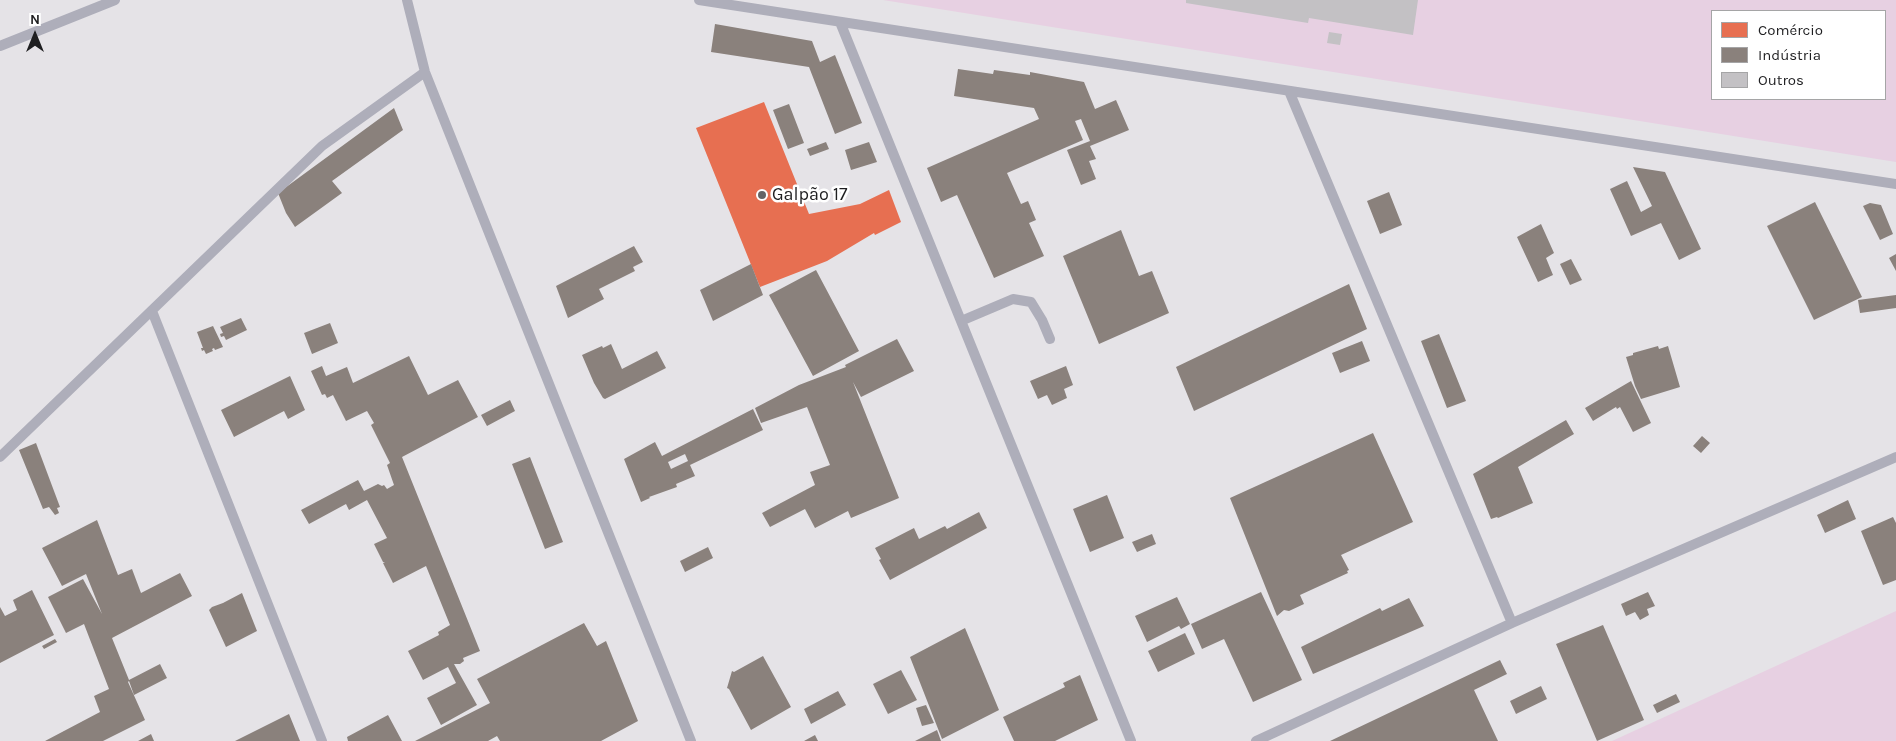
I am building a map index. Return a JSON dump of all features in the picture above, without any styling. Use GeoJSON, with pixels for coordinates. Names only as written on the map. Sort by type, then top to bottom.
{"type":"FeatureCollection","features":[{"type":"Feature","properties":{"kind":"lane"},"geometry":{"type":"LineString","coordinates":[[0,46],[114,0]]}},
{"type":"Feature","properties":{"kind":"lane"},"geometry":{"type":"LineString","coordinates":[[408,0],[425,72],[691,741]]}},
{"type":"Feature","properties":{"kind":"lane"},"geometry":{"type":"LineString","coordinates":[[699,0],[1896,184]]}},
{"type":"Feature","properties":{"kind":"lane"},"geometry":{"type":"LineString","coordinates":[[840,22],[1131,741]]}},
{"type":"Feature","properties":{"kind":"lane"},"geometry":{"type":"LineString","coordinates":[[0,457],[322,146],[425,72]]}},
{"type":"Feature","properties":{"kind":"lane"},"geometry":{"type":"LineString","coordinates":[[1289,91],[1512,623]]}},
{"type":"Feature","properties":{"kind":"lane"},"geometry":{"type":"LineString","coordinates":[[961,321],[1013,299],[1032,302],[1050,339]]}},
{"type":"Feature","properties":{"kind":"lane"},"geometry":{"type":"LineString","coordinates":[[152,311],[322,741]]}},
{"type":"Feature","properties":{"kind":"lane"},"geometry":{"type":"LineString","coordinates":[[1256,741],[1512,623],[1896,457]]}},
{"type":"Feature","properties":{"kind":"shaded area"},"geometry":{"type":"Polygon","coordinates":[[[883,0],[1896,0],[1896,162],[883,0]]]}},
{"type":"Feature","properties":{"kind":"shaded area"},"geometry":{"type":"Polygon","coordinates":[[[1896,611],[1896,741],[1612,741],[1896,611]]]}},
{"type":"Feature","properties":{"kind":"building: Comércio","name":"Galpão 17"},"geometry":{"type":"Polygon","coordinates":[[[764,102],[809,214],[860,204],[889,190],[901,222],[875,235],[874,233],[827,261],[760,287],[696,128],[764,102]]]}},
{"type":"Feature","properties":{"kind":"building: Indústria"},"geometry":{"type":"Polygon","coordinates":[[[715,24],[812,41],[820,62],[835,55],[862,123],[835,134],[809,67],[711,52],[715,24]]]}},
{"type":"Feature","properties":{"kind":"building: Indústria"},"geometry":{"type":"Polygon","coordinates":[[[958,69],[993,74],[994,70],[1030,75],[1030,72],[1084,82],[1095,109],[1116,100],[1129,130],[1090,146],[1096,159],[1089,161],[1096,179],[1081,185],[1067,150],[1090,141],[1081,119],[1075,121],[1083,140],[1007,173],[1021,204],[1028,201],[1036,220],[1029,223],[1044,256],[994,278],[957,195],[941,202],[927,168],[1039,119],[1034,108],[954,96],[958,69]]]}},
{"type":"Feature","properties":{"kind":"building: Indústria"},"geometry":{"type":"Polygon","coordinates":[[[789,104],[804,143],[788,149],[773,110],[789,104]]]}},
{"type":"Feature","properties":{"kind":"building: Indústria"},"geometry":{"type":"Polygon","coordinates":[[[394,108],[403,130],[332,181],[342,193],[295,227],[286,213],[278,193],[394,108]]]}},
{"type":"Feature","properties":{"kind":"building: Indústria"},"geometry":{"type":"Polygon","coordinates":[[[826,142],[829,149],[810,156],[807,149],[826,142]]]}},
{"type":"Feature","properties":{"kind":"building: Indústria"},"geometry":{"type":"Polygon","coordinates":[[[869,142],[877,162],[851,170],[845,150],[869,142]]]}},
{"type":"Feature","properties":{"kind":"building: Indústria"},"geometry":{"type":"Polygon","coordinates":[[[1633,167],[1665,172],[1701,249],[1679,260],[1661,223],[1631,236],[1610,189],[1627,181],[1641,212],[1652,206],[1633,167]]]}},
{"type":"Feature","properties":{"kind":"building: Indústria"},"geometry":{"type":"Polygon","coordinates":[[[1389,192],[1402,225],[1380,234],[1367,201],[1389,192]]]}},
{"type":"Feature","properties":{"kind":"building: Indústria"},"geometry":{"type":"Polygon","coordinates":[[[1815,202],[1862,297],[1814,320],[1767,226],[1815,202]]]}},
{"type":"Feature","properties":{"kind":"building: Indústria"},"geometry":{"type":"Polygon","coordinates":[[[1870,203],[1881,205],[1893,234],[1880,240],[1863,206],[1870,203]]]}},
{"type":"Feature","properties":{"kind":"building: Indústria"},"geometry":{"type":"Polygon","coordinates":[[[1541,224],[1554,253],[1546,258],[1553,275],[1538,282],[1517,237],[1541,224]]]}},
{"type":"Feature","properties":{"kind":"building: Indústria"},"geometry":{"type":"Polygon","coordinates":[[[1121,230],[1139,276],[1152,271],[1169,313],[1099,344],[1063,256],[1121,230]]]}},
{"type":"Feature","properties":{"kind":"building: Indústria"},"geometry":{"type":"Polygon","coordinates":[[[634,246],[643,262],[633,267],[635,271],[599,289],[604,299],[568,318],[556,286],[634,246]]]}},
{"type":"Feature","properties":{"kind":"building: Indústria"},"geometry":{"type":"Polygon","coordinates":[[[1896,254],[1896,271],[1889,258],[1896,254]]]}},
{"type":"Feature","properties":{"kind":"building: Indústria"},"geometry":{"type":"Polygon","coordinates":[[[1571,259],[1582,280],[1570,285],[1560,264],[1571,259]]]}},
{"type":"Feature","properties":{"kind":"building: Indústria"},"geometry":{"type":"Polygon","coordinates":[[[751,264],[763,295],[713,321],[700,290],[751,264]]]}},
{"type":"Feature","properties":{"kind":"building: Indústria"},"geometry":{"type":"Polygon","coordinates":[[[816,270],[859,351],[813,376],[769,295],[816,270]]]}},
{"type":"Feature","properties":{"kind":"building: Indústria"},"geometry":{"type":"Polygon","coordinates":[[[1349,284],[1367,329],[1194,411],[1176,367],[1349,284]]]}},
{"type":"Feature","properties":{"kind":"building: Indústria"},"geometry":{"type":"Polygon","coordinates":[[[1896,295],[1896,308],[1860,313],[1858,300],[1896,295]]]}},
{"type":"Feature","properties":{"kind":"building: Indústria"},"geometry":{"type":"Polygon","coordinates":[[[241,318],[247,330],[226,340],[224,336],[221,337],[220,334],[223,333],[220,327],[241,318]]]}},
{"type":"Feature","properties":{"kind":"building: Indústria"},"geometry":{"type":"Polygon","coordinates":[[[330,323],[338,343],[312,354],[304,333],[330,323]]]}},
{"type":"Feature","properties":{"kind":"building: Indústria"},"geometry":{"type":"Polygon","coordinates":[[[213,326],[223,347],[215,350],[214,348],[212,349],[213,351],[206,354],[204,350],[202,351],[201,348],[203,348],[197,332],[213,326]]]}},
{"type":"Feature","properties":{"kind":"building: Indústria"},"geometry":{"type":"Polygon","coordinates":[[[1439,334],[1466,401],[1447,408],[1421,341],[1439,334]]]}},
{"type":"Feature","properties":{"kind":"building: Indústria"},"geometry":{"type":"Polygon","coordinates":[[[897,339],[914,371],[861,397],[853,382],[899,498],[851,518],[848,511],[815,528],[805,509],[770,527],[762,513],[815,485],[810,472],[830,465],[807,407],[761,423],[755,408],[799,385],[846,367],[845,365],[897,339]]]}},
{"type":"Feature","properties":{"kind":"building: Indústria"},"geometry":{"type":"Polygon","coordinates":[[[1362,341],[1370,361],[1340,373],[1332,353],[1362,341]]]}},
{"type":"Feature","properties":{"kind":"building: Indústria"},"geometry":{"type":"Polygon","coordinates":[[[611,344],[622,369],[657,351],[666,368],[605,399],[594,383],[582,355],[611,344]]]}},
{"type":"Feature","properties":{"kind":"building: Indústria"},"geometry":{"type":"Polygon","coordinates":[[[1658,346],[1659,349],[1668,346],[1680,387],[1641,399],[1626,357],[1633,355],[1633,353],[1658,346]]]}},
{"type":"Feature","properties":{"kind":"building: Indústria"},"geometry":{"type":"Polygon","coordinates":[[[409,356],[428,395],[458,380],[478,417],[402,457],[480,651],[463,658],[464,661],[460,664],[454,664],[477,705],[441,725],[427,698],[456,683],[448,667],[423,680],[408,651],[439,635],[438,632],[450,625],[426,566],[393,583],[383,563],[385,562],[383,562],[374,544],[387,538],[367,500],[349,510],[346,504],[309,524],[301,510],[358,480],[364,491],[378,484],[384,485],[387,489],[394,485],[387,465],[390,463],[371,425],[374,423],[367,411],[346,421],[333,395],[327,398],[325,394],[322,395],[311,371],[322,366],[326,376],[347,367],[353,383],[409,356]]]}},
{"type":"Feature","properties":{"kind":"building: Indústria"},"geometry":{"type":"Polygon","coordinates":[[[1066,366],[1073,385],[1064,389],[1067,398],[1052,405],[1047,395],[1038,399],[1030,381],[1066,366]]]}},
{"type":"Feature","properties":{"kind":"building: Indústria"},"geometry":{"type":"Polygon","coordinates":[[[290,376],[305,410],[288,419],[284,411],[234,437],[221,410],[290,376]]]}},
{"type":"Feature","properties":{"kind":"building: Indústria"},"geometry":{"type":"Polygon","coordinates":[[[1631,381],[1651,423],[1633,432],[1620,407],[1617,409],[1616,407],[1593,421],[1585,408],[1631,381]]]}},
{"type":"Feature","properties":{"kind":"building: Indústria"},"geometry":{"type":"Polygon","coordinates":[[[510,400],[515,411],[487,426],[481,415],[510,400]]]}},
{"type":"Feature","properties":{"kind":"building: Indústria"},"geometry":{"type":"Polygon","coordinates":[[[753,409],[763,430],[690,465],[695,476],[676,484],[677,487],[649,497],[641,502],[624,459],[655,442],[662,456],[753,409]],[[685,454],[668,462],[671,469],[688,461],[685,454]]]}},
{"type":"Feature","properties":{"kind":"building: Indústria"},"geometry":{"type":"Polygon","coordinates":[[[1566,420],[1574,434],[1518,467],[1533,503],[1498,518],[1491,519],[1473,474],[1566,420]]]}},
{"type":"Feature","properties":{"kind":"building: Indústria"},"geometry":{"type":"Polygon","coordinates":[[[1373,433],[1413,522],[1341,555],[1349,570],[1347,571],[1348,573],[1300,595],[1304,604],[1289,611],[1284,610],[1277,616],[1230,498],[1373,433]]]}},
{"type":"Feature","properties":{"kind":"building: Indústria"},"geometry":{"type":"Polygon","coordinates":[[[1702,436],[1710,443],[1701,453],[1693,446],[1702,436]]]}},
{"type":"Feature","properties":{"kind":"building: Indústria"},"geometry":{"type":"Polygon","coordinates":[[[36,443],[60,507],[57,508],[59,513],[55,515],[49,507],[43,509],[19,450],[36,443]]]}},
{"type":"Feature","properties":{"kind":"building: Indústria"},"geometry":{"type":"Polygon","coordinates":[[[530,457],[563,542],[545,549],[512,464],[530,457]]]}},
{"type":"Feature","properties":{"kind":"building: Indústria"},"geometry":{"type":"Polygon","coordinates":[[[1107,495],[1124,538],[1090,552],[1073,509],[1107,495]]]}},
{"type":"Feature","properties":{"kind":"building: Indústria"},"geometry":{"type":"Polygon","coordinates":[[[1848,500],[1856,519],[1825,533],[1817,515],[1848,500]]]}},
{"type":"Feature","properties":{"kind":"building: Indústria"},"geometry":{"type":"Polygon","coordinates":[[[979,512],[987,528],[890,580],[875,548],[914,528],[919,539],[945,526],[947,529],[979,512]]]}},
{"type":"Feature","properties":{"kind":"building: Indústria"},"geometry":{"type":"Polygon","coordinates":[[[1893,517],[1896,523],[1896,580],[1883,585],[1861,531],[1893,517]]]}},
{"type":"Feature","properties":{"kind":"building: Indústria"},"geometry":{"type":"Polygon","coordinates":[[[97,520],[118,575],[132,569],[141,593],[180,573],[192,596],[112,638],[129,680],[160,664],[167,678],[134,695],[128,682],[145,720],[103,741],[45,741],[100,712],[94,696],[109,689],[84,624],[66,633],[48,597],[83,579],[102,614],[86,574],[62,586],[42,548],[97,520]]]}},
{"type":"Feature","properties":{"kind":"building: Indústria"},"geometry":{"type":"Polygon","coordinates":[[[1152,534],[1156,544],[1137,552],[1132,542],[1152,534]]]}},
{"type":"Feature","properties":{"kind":"building: Indústria"},"geometry":{"type":"Polygon","coordinates":[[[708,547],[713,558],[685,572],[680,561],[708,547]]]}},
{"type":"Feature","properties":{"kind":"building: Indústria"},"geometry":{"type":"Polygon","coordinates":[[[32,590],[54,635],[0,663],[0,607],[5,616],[17,610],[13,600],[32,590]]]}},
{"type":"Feature","properties":{"kind":"building: Indústria"},"geometry":{"type":"Polygon","coordinates":[[[1261,592],[1302,680],[1253,702],[1224,639],[1202,649],[1191,624],[1261,592]]]}},
{"type":"Feature","properties":{"kind":"building: Indústria"},"geometry":{"type":"Polygon","coordinates":[[[1648,592],[1655,606],[1647,609],[1649,615],[1640,620],[1635,612],[1626,616],[1621,604],[1648,592]]]}},
{"type":"Feature","properties":{"kind":"building: Indústria"},"geometry":{"type":"Polygon","coordinates":[[[242,593],[257,631],[226,647],[209,610],[242,593]]]}},
{"type":"Feature","properties":{"kind":"building: Indústria"},"geometry":{"type":"Polygon","coordinates":[[[1177,597],[1190,624],[1181,629],[1179,626],[1147,642],[1135,616],[1177,597]]]}},
{"type":"Feature","properties":{"kind":"building: Indústria"},"geometry":{"type":"Polygon","coordinates":[[[1409,598],[1424,626],[1313,674],[1301,647],[1380,608],[1382,611],[1409,598]]]}},
{"type":"Feature","properties":{"kind":"building: Indústria"},"geometry":{"type":"Polygon","coordinates":[[[584,623],[597,646],[606,641],[638,721],[601,741],[500,741],[497,736],[488,741],[415,741],[490,703],[477,679],[584,623]]]}},
{"type":"Feature","properties":{"kind":"building: Indústria"},"geometry":{"type":"Polygon","coordinates":[[[1603,625],[1644,720],[1597,741],[1556,644],[1603,625]]]}},
{"type":"Feature","properties":{"kind":"building: Indústria"},"geometry":{"type":"Polygon","coordinates":[[[965,628],[999,710],[942,739],[910,657],[965,628]]]}},
{"type":"Feature","properties":{"kind":"building: Indústria"},"geometry":{"type":"Polygon","coordinates":[[[1185,633],[1195,654],[1158,672],[1148,651],[1185,633]]]}},
{"type":"Feature","properties":{"kind":"building: Indústria"},"geometry":{"type":"Polygon","coordinates":[[[55,639],[57,642],[44,649],[42,646],[55,639]]]}},
{"type":"Feature","properties":{"kind":"building: Indústria"},"geometry":{"type":"Polygon","coordinates":[[[763,656],[791,707],[751,730],[727,688],[732,671],[734,672],[763,656]]]}},
{"type":"Feature","properties":{"kind":"building: Indústria"},"geometry":{"type":"Polygon","coordinates":[[[1500,660],[1507,674],[1474,690],[1498,741],[1330,741],[1500,660]]]}},
{"type":"Feature","properties":{"kind":"building: Indústria"},"geometry":{"type":"Polygon","coordinates":[[[901,670],[917,700],[888,714],[873,684],[901,670]]]}},
{"type":"Feature","properties":{"kind":"building: Indústria"},"geometry":{"type":"Polygon","coordinates":[[[1080,675],[1098,720],[1055,741],[1014,741],[1003,717],[1065,687],[1063,683],[1080,675]]]}},
{"type":"Feature","properties":{"kind":"building: Indústria"},"geometry":{"type":"Polygon","coordinates":[[[1541,686],[1547,699],[1516,714],[1510,701],[1541,686]]]}},
{"type":"Feature","properties":{"kind":"building: Indústria"},"geometry":{"type":"Polygon","coordinates":[[[838,691],[846,705],[811,724],[804,709],[838,691]]]}},
{"type":"Feature","properties":{"kind":"building: Indústria"},"geometry":{"type":"Polygon","coordinates":[[[1676,694],[1680,702],[1657,713],[1653,705],[1676,694]]]}},
{"type":"Feature","properties":{"kind":"building: Indústria"},"geometry":{"type":"Polygon","coordinates":[[[926,705],[934,723],[922,726],[916,708],[926,705]]]}},
{"type":"Feature","properties":{"kind":"building: Indústria"},"geometry":{"type":"Polygon","coordinates":[[[289,714],[300,741],[235,741],[289,714]]]}},
{"type":"Feature","properties":{"kind":"building: Indústria"},"geometry":{"type":"Polygon","coordinates":[[[388,715],[402,741],[348,741],[347,737],[388,715]]]}},
{"type":"Feature","properties":{"kind":"building: Indústria"},"geometry":{"type":"Polygon","coordinates":[[[937,730],[941,741],[915,741],[937,730]]]}},
{"type":"Feature","properties":{"kind":"building: Indústria"},"geometry":{"type":"Polygon","coordinates":[[[151,734],[154,741],[138,741],[151,734]]]}},
{"type":"Feature","properties":{"kind":"building: Indústria"},"geometry":{"type":"Polygon","coordinates":[[[815,735],[818,741],[804,741],[815,735]]]}},
{"type":"Feature","properties":{"kind":"building: Outros"},"geometry":{"type":"Polygon","coordinates":[[[1186,0],[1418,0],[1413,35],[1309,18],[1308,23],[1186,3],[1186,0]]]}},
{"type":"Feature","properties":{"kind":"building: Outros"},"geometry":{"type":"Polygon","coordinates":[[[1329,32],[1342,34],[1340,45],[1327,43],[1329,32]]]}},
{"type":"Feature","properties":{"kind":"place","name":"Galpão 17"},"geometry":{"type":"Point","coordinates":[762,195]}}]}
